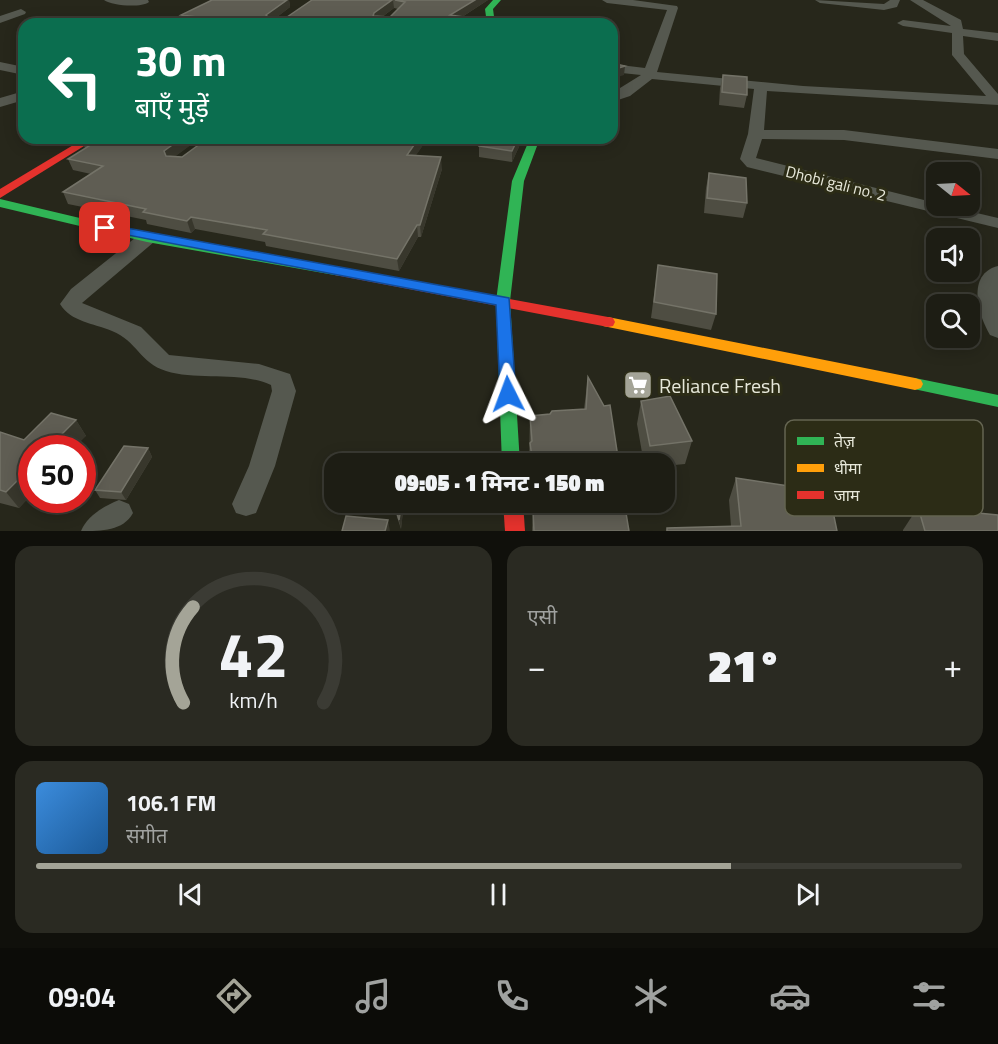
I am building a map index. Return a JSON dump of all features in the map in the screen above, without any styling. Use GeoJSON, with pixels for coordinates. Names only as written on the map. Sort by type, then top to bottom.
{"type":"FeatureCollection","features":[{"type":"Feature","properties":{"kind":"street"},"geometry":{"type":"LineString","coordinates":[[109,0],[145,1]]}},
{"type":"Feature","properties":{"kind":"street"},"geometry":{"type":"LineString","coordinates":[[490,18],[489,9],[497,0]]}},
{"type":"Feature","properties":{"kind":"street"},"geometry":{"type":"LineString","coordinates":[[607,0],[677,4],[649,74],[625,93],[618,96]]}},
{"type":"Feature","properties":{"kind":"street"},"geometry":{"type":"LineString","coordinates":[[820,0],[884,8],[893,5],[895,0]]}},
{"type":"Feature","properties":{"kind":"street"},"geometry":{"type":"LineString","coordinates":[[915,0],[957,22],[958,55],[997,101]]}},
{"type":"Feature","properties":{"kind":"street"},"geometry":{"type":"LineString","coordinates":[[133,16],[145,1]]}},
{"type":"Feature","properties":{"kind":"street"},"geometry":{"type":"LineString","coordinates":[[0,20],[21,12]]}},
{"type":"Feature","properties":{"kind":"street"},"geometry":{"type":"LineString","coordinates":[[903,23],[998,37]]}},
{"type":"Feature","properties":{"kind":"street"},"geometry":{"type":"LineString","coordinates":[[0,66],[18,70]]}},
{"type":"Feature","properties":{"kind":"street"},"geometry":{"type":"LineString","coordinates":[[618,69],[761,86],[997,101]]}},
{"type":"Feature","properties":{"kind":"street","name":"Dhobi gali no. 2"},"geometry":{"type":"LineString","coordinates":[[761,86],[756,135],[748,159],[753,164],[998,224]]}},
{"type":"Feature","properties":{"kind":"street"},"geometry":{"type":"LineString","coordinates":[[0,103],[18,97]]}},
{"type":"Feature","properties":{"kind":"street"},"geometry":{"type":"LineString","coordinates":[[756,135],[844,135],[998,154]]}},
{"type":"Feature","properties":{"kind":"street"},"geometry":{"type":"LineString","coordinates":[[0,194],[82,144]]}},
{"type":"Feature","properties":{"kind":"street"},"geometry":{"type":"LineString","coordinates":[[511,453],[504,302],[518,181],[533,144]]}},
{"type":"Feature","properties":{"kind":"street"},"geometry":{"type":"LineString","coordinates":[[0,203],[147,238],[504,302],[998,401]]}},
{"type":"Feature","properties":{"kind":"street"},"geometry":{"type":"LineString","coordinates":[[147,238],[78,294],[71,307],[137,335],[149,352],[160,361],[215,370],[263,374],[282,380],[284,392],[268,438],[262,466],[246,504]]}},
{"type":"Feature","properties":{"kind":"street"},"geometry":{"type":"LineString","coordinates":[[998,272],[987,285],[987,295],[998,330]]}},
{"type":"Feature","properties":{"kind":"street"},"geometry":{"type":"LineString","coordinates":[[95,531],[118,513]]}},
{"type":"Feature","properties":{"kind":"street"},"geometry":{"type":"LineString","coordinates":[[514,513],[515,531]]}},
{"type":"Feature","properties":{"kind":"building"},"geometry":{"type":"Polygon","coordinates":[[[212,0],[287,0],[266,15],[268,17],[287,17],[312,0],[392,0],[373,16],[390,17],[405,2],[395,0],[475,0],[450,15],[470,18],[206,18],[181,15],[212,0]]]}},
{"type":"Feature","properties":{"kind":"building"},"geometry":{"type":"Polygon","coordinates":[[[723,75],[747,77],[747,95],[722,92],[723,75]]]}},
{"type":"Feature","properties":{"kind":"building"},"geometry":{"type":"Polygon","coordinates":[[[83,144],[174,144],[164,151],[166,156],[182,157],[200,144],[415,144],[407,155],[441,157],[420,225],[417,225],[397,259],[263,234],[267,230],[191,217],[187,221],[143,212],[146,209],[63,192],[103,166],[68,159],[89,146],[83,144]]]}},
{"type":"Feature","properties":{"kind":"building"},"geometry":{"type":"Polygon","coordinates":[[[480,144],[515,144],[512,151],[479,146],[480,144]]]}},
{"type":"Feature","properties":{"kind":"building"},"geometry":{"type":"Polygon","coordinates":[[[709,173],[746,178],[747,203],[707,198],[709,173]]]}},
{"type":"Feature","properties":{"kind":"building"},"geometry":{"type":"Polygon","coordinates":[[[658,265],[717,274],[716,314],[654,302],[658,265]]]}},
{"type":"Feature","properties":{"kind":"building"},"geometry":{"type":"Polygon","coordinates":[[[588,377],[604,406],[610,405],[617,453],[531,453],[530,416],[550,414],[552,411],[586,409],[588,377]]]}},
{"type":"Feature","properties":{"kind":"building"},"geometry":{"type":"Polygon","coordinates":[[[670,396],[692,441],[650,446],[641,401],[670,396]]]}},
{"type":"Feature","properties":{"kind":"building"},"geometry":{"type":"Polygon","coordinates":[[[51,413],[76,420],[61,435],[29,435],[51,413]]]}},
{"type":"Feature","properties":{"kind":"building"},"geometry":{"type":"Polygon","coordinates":[[[0,432],[18,438],[18,480],[6,492],[0,490],[0,432]]]}},
{"type":"Feature","properties":{"kind":"building"},"geometry":{"type":"Polygon","coordinates":[[[124,446],[148,448],[121,492],[96,488],[124,446]]]}},
{"type":"Feature","properties":{"kind":"building"},"geometry":{"type":"Polygon","coordinates":[[[736,478],[785,485],[785,516],[834,516],[837,531],[667,531],[667,528],[741,526],[736,478]]]}},
{"type":"Feature","properties":{"kind":"building"},"geometry":{"type":"Polygon","coordinates":[[[533,513],[626,513],[629,531],[534,531],[533,513]]]}},
{"type":"Feature","properties":{"kind":"building"},"geometry":{"type":"Polygon","coordinates":[[[998,515],[998,531],[925,531],[921,516],[998,515]]]}},
{"type":"Feature","properties":{"kind":"building"},"geometry":{"type":"Polygon","coordinates":[[[346,516],[388,520],[385,531],[342,531],[346,516]]]}},
{"type":"Feature","properties":{"kind":"traffic: fast"},"geometry":{"type":"LineString","coordinates":[[490,18],[489,9],[497,0]]}},
{"type":"Feature","properties":{"kind":"traffic: fast"},"geometry":{"type":"LineString","coordinates":[[510,453],[503,301],[518,181],[533,144]]}},
{"type":"Feature","properties":{"kind":"traffic: fast"},"geometry":{"type":"LineString","coordinates":[[0,203],[147,238],[340,272]]}},
{"type":"Feature","properties":{"kind":"traffic: fast"},"geometry":{"type":"LineString","coordinates":[[915,384],[998,401]]}},
{"type":"Feature","properties":{"kind":"traffic: slow"},"geometry":{"type":"LineString","coordinates":[[608,322],[915,384]]}},
{"type":"Feature","properties":{"kind":"traffic: jam"},"geometry":{"type":"LineString","coordinates":[[0,194],[82,144]]}},
{"type":"Feature","properties":{"kind":"traffic: jam"},"geometry":{"type":"LineString","coordinates":[[340,272],[608,322]]}},
{"type":"Feature","properties":{"kind":"traffic: jam"},"geometry":{"type":"LineString","coordinates":[[514,513],[515,531]]}},
{"type":"Feature","properties":{"kind":"place","name":"Reliance Fresh"},"geometry":{"type":"Point","coordinates":[638,385]}},
{"type":"Feature","properties":{"kind":"route"},"geometry":{"type":"LineString","coordinates":[[105,228],[147,238],[504,302],[508,394]]}}]}
